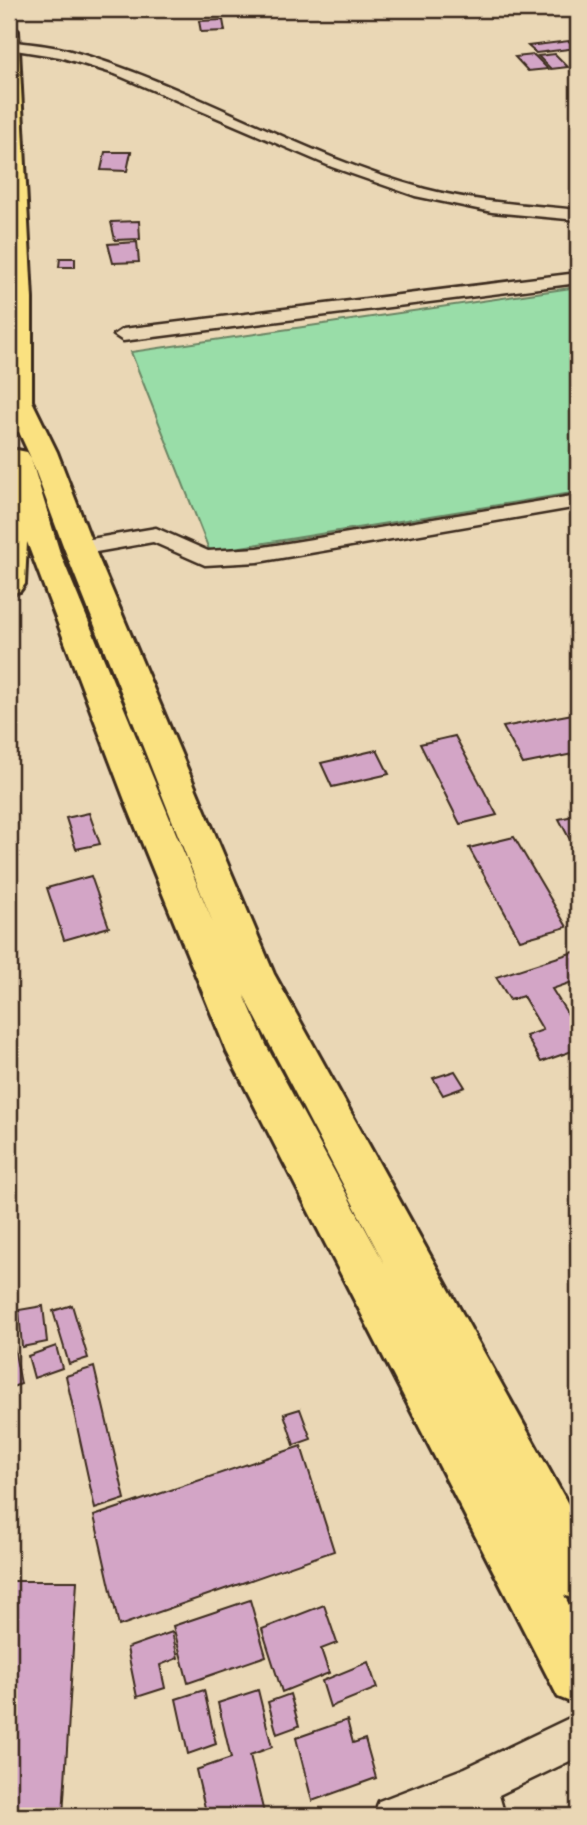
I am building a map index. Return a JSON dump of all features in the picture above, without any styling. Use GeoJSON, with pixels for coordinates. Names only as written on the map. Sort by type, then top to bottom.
{"type":"FeatureCollection","features":[{"type":"Feature","properties":{"kind":"main road"},"geometry":{"type":"LineString","coordinates":[[9,16],[9,23]]}},
{"type":"Feature","properties":{"kind":"main road"},"geometry":{"type":"LineString","coordinates":[[9,31],[20,299],[14,401],[17,458],[36,562],[444,1330],[578,1574]]}},
{"type":"Feature","properties":{"kind":"main road"},"geometry":{"type":"LineString","coordinates":[[14,401],[43,452],[36,562],[89,657],[144,803],[248,1052],[578,1676]]}},
{"type":"Feature","properties":{"kind":"street"},"geometry":{"type":"LineString","coordinates":[[9,45],[62,53],[120,71],[338,164],[421,193],[492,207],[578,215]]}},
{"type":"Feature","properties":{"kind":"street"},"geometry":{"type":"LineString","coordinates":[[124,335],[578,278]]}},
{"type":"Feature","properties":{"kind":"street"},"geometry":{"type":"LineString","coordinates":[[36,562],[156,535],[205,558],[258,555],[578,501]]}},
{"type":"Feature","properties":{"kind":"street"},"geometry":{"type":"LineString","coordinates":[[394,1816],[480,1801],[578,1735]]}},
{"type":"Feature","properties":{"kind":"green space"},"geometry":{"type":"Polygon","coordinates":[[[578,287],[578,492],[210,552],[131,352],[578,287]]]}},
{"type":"Feature","properties":{"kind":"building"},"geometry":{"type":"Polygon","coordinates":[[[223,20],[225,31],[201,32],[199,21],[223,20]]]}},
{"type":"Feature","properties":{"kind":"building"},"geometry":{"type":"Polygon","coordinates":[[[569,41],[577,48],[536,53],[528,46],[569,41]]]}},
{"type":"Feature","properties":{"kind":"building"},"geometry":{"type":"Polygon","coordinates":[[[555,54],[568,67],[551,69],[538,56],[555,54]]]}},
{"type":"Feature","properties":{"kind":"building"},"geometry":{"type":"Polygon","coordinates":[[[534,55],[548,69],[528,71],[515,57],[534,55]]]}},
{"type":"Feature","properties":{"kind":"building"},"geometry":{"type":"Polygon","coordinates":[[[105,152],[131,152],[127,171],[101,170],[105,152]]]}},
{"type":"Feature","properties":{"kind":"building"},"geometry":{"type":"Polygon","coordinates":[[[139,221],[140,239],[115,240],[111,222],[139,221]]]}},
{"type":"Feature","properties":{"kind":"building"},"geometry":{"type":"Polygon","coordinates":[[[137,242],[139,262],[113,263],[108,244],[137,242]]]}},
{"type":"Feature","properties":{"kind":"building"},"geometry":{"type":"Polygon","coordinates":[[[60,258],[75,258],[75,267],[59,267],[60,258]]]}},
{"type":"Feature","properties":{"kind":"building"},"geometry":{"type":"Polygon","coordinates":[[[578,713],[578,753],[523,764],[503,727],[578,713]]]}},
{"type":"Feature","properties":{"kind":"building"},"geometry":{"type":"Polygon","coordinates":[[[455,736],[497,815],[460,824],[420,744],[455,736]]]}},
{"type":"Feature","properties":{"kind":"building"},"geometry":{"type":"Polygon","coordinates":[[[377,750],[389,774],[332,787],[321,763],[377,750]]]}},
{"type":"Feature","properties":{"kind":"building"},"geometry":{"type":"Polygon","coordinates":[[[89,813],[100,844],[76,849],[66,818],[89,813]]]}},
{"type":"Feature","properties":{"kind":"building"},"geometry":{"type":"Polygon","coordinates":[[[578,815],[578,855],[559,819],[578,815]]]}},
{"type":"Feature","properties":{"kind":"building"},"geometry":{"type":"Polygon","coordinates":[[[514,837],[567,927],[520,940],[469,848],[514,837]]]}},
{"type":"Feature","properties":{"kind":"building"},"geometry":{"type":"Polygon","coordinates":[[[91,876],[109,927],[64,940],[47,888],[91,876]]]}},
{"type":"Feature","properties":{"kind":"building"},"geometry":{"type":"Polygon","coordinates":[[[574,952],[578,958],[578,980],[552,989],[574,1024],[578,1022],[578,1049],[541,1062],[526,1036],[543,1030],[523,996],[510,1000],[496,977],[574,952]]]}},
{"type":"Feature","properties":{"kind":"building"},"geometry":{"type":"Polygon","coordinates":[[[455,1071],[465,1087],[443,1095],[433,1078],[455,1071]]]}},
{"type":"Feature","properties":{"kind":"building"},"geometry":{"type":"Polygon","coordinates":[[[72,1305],[88,1358],[69,1364],[53,1311],[72,1305]]]}},
{"type":"Feature","properties":{"kind":"building"},"geometry":{"type":"Polygon","coordinates":[[[43,1306],[47,1342],[22,1347],[19,1310],[43,1306]]]}},
{"type":"Feature","properties":{"kind":"building"},"geometry":{"type":"Polygon","coordinates":[[[9,1322],[21,1384],[9,1388],[9,1322]]]}},
{"type":"Feature","properties":{"kind":"building"},"geometry":{"type":"Polygon","coordinates":[[[56,1346],[62,1368],[34,1378],[28,1356],[56,1346]]]}},
{"type":"Feature","properties":{"kind":"building"},"geometry":{"type":"Polygon","coordinates":[[[94,1367],[125,1499],[95,1509],[66,1376],[94,1367]]]}},
{"type":"Feature","properties":{"kind":"building"},"geometry":{"type":"Polygon","coordinates":[[[300,1409],[311,1439],[294,1445],[284,1414],[300,1409]]]}},
{"type":"Feature","properties":{"kind":"building"},"geometry":{"type":"Polygon","coordinates":[[[301,1446],[334,1551],[119,1626],[94,1516],[301,1446]]]}},
{"type":"Feature","properties":{"kind":"building"},"geometry":{"type":"Polygon","coordinates":[[[9,1581],[77,1581],[63,1816],[9,1816],[9,1581]]]}},
{"type":"Feature","properties":{"kind":"building"},"geometry":{"type":"Polygon","coordinates":[[[250,1600],[266,1656],[188,1683],[173,1626],[250,1600]]]}},
{"type":"Feature","properties":{"kind":"building"},"geometry":{"type":"Polygon","coordinates":[[[324,1605],[337,1643],[321,1649],[329,1673],[282,1692],[262,1629],[324,1605]]]}},
{"type":"Feature","properties":{"kind":"building"},"geometry":{"type":"Polygon","coordinates":[[[172,1632],[178,1658],[160,1665],[165,1688],[137,1697],[127,1648],[172,1632]]]}},
{"type":"Feature","properties":{"kind":"building"},"geometry":{"type":"Polygon","coordinates":[[[368,1662],[377,1688],[330,1707],[322,1681],[368,1662]]]}},
{"type":"Feature","properties":{"kind":"building"},"geometry":{"type":"Polygon","coordinates":[[[204,1690],[216,1744],[188,1754],[176,1699],[204,1690]]]}},
{"type":"Feature","properties":{"kind":"building"},"geometry":{"type":"Polygon","coordinates":[[[258,1690],[272,1747],[250,1755],[264,1813],[255,1816],[207,1816],[196,1770],[231,1758],[218,1703],[258,1690]]]}},
{"type":"Feature","properties":{"kind":"building"},"geometry":{"type":"Polygon","coordinates":[[[290,1694],[299,1726],[277,1734],[268,1702],[290,1694]]]}},
{"type":"Feature","properties":{"kind":"building"},"geometry":{"type":"Polygon","coordinates":[[[347,1720],[353,1743],[365,1739],[376,1778],[312,1801],[296,1738],[347,1720]]]}}]}
